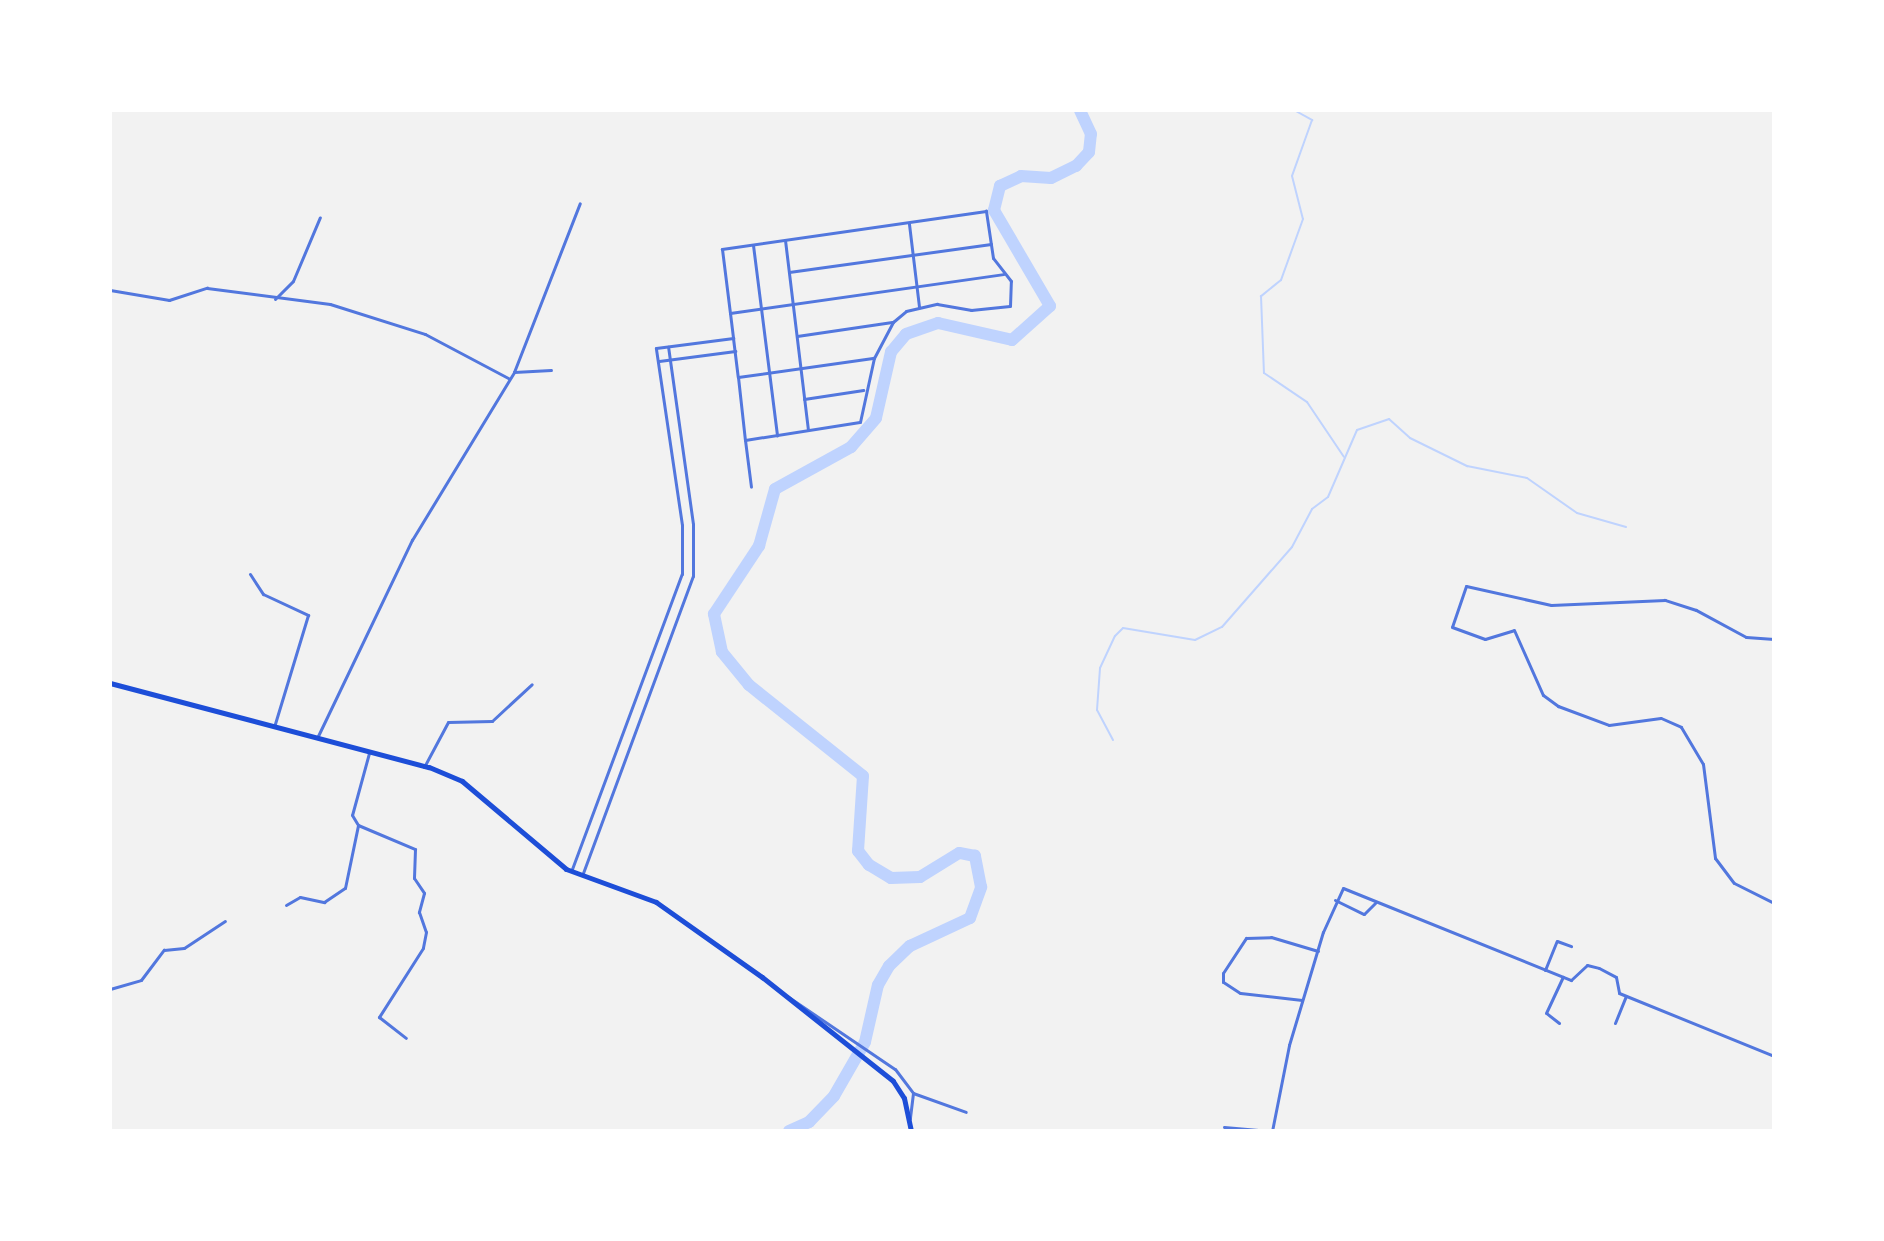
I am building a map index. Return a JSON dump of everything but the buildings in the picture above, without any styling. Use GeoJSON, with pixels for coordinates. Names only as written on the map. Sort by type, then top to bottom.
{"type":"FeatureCollection","features":[{"type":"Feature","properties":{"kind":"main road"},"geometry":{"type":"LineString","coordinates":[[110,683],[424,767],[462,781],[571,872],[656,902],[785,996],[884,1074],[902,1093],[911,1131]]}},
{"type":"Feature","properties":{"kind":"street"},"geometry":{"type":"LineString","coordinates":[[317,738],[412,540],[514,372],[580,203]]}},
{"type":"Feature","properties":{"kind":"street"},"geometry":{"type":"LineString","coordinates":[[751,487],[722,249],[986,211],[993,258],[1011,281],[1010,306],[971,310],[955,304],[919,307],[893,322],[797,336]]}},
{"type":"Feature","properties":{"kind":"street"},"geometry":{"type":"LineString","coordinates":[[275,299],[293,281],[320,217]]}},
{"type":"Feature","properties":{"kind":"street"},"geometry":{"type":"LineString","coordinates":[[908,222],[919,307]]}},
{"type":"Feature","properties":{"kind":"street"},"geometry":{"type":"LineString","coordinates":[[785,240],[808,430]]}},
{"type":"Feature","properties":{"kind":"street"},"geometry":{"type":"LineString","coordinates":[[789,272],[991,244]]}},
{"type":"Feature","properties":{"kind":"street"},"geometry":{"type":"LineString","coordinates":[[753,245],[777,435]]}},
{"type":"Feature","properties":{"kind":"street"},"geometry":{"type":"LineString","coordinates":[[730,313],[1005,274]]}},
{"type":"Feature","properties":{"kind":"street"},"geometry":{"type":"LineString","coordinates":[[110,290],[169,300],[207,288],[362,312],[425,334],[508,378]]}},
{"type":"Feature","properties":{"kind":"street"},"geometry":{"type":"LineString","coordinates":[[745,440],[860,422],[863,390],[874,358],[893,322]]}},
{"type":"Feature","properties":{"kind":"street"},"geometry":{"type":"LineString","coordinates":[[571,872],[682,574],[682,525],[656,348],[733,338]]}},
{"type":"Feature","properties":{"kind":"street"},"geometry":{"type":"LineString","coordinates":[[582,877],[693,576],[694,535],[668,347]]}},
{"type":"Feature","properties":{"kind":"street"},"geometry":{"type":"LineString","coordinates":[[658,361],[735,351]]}},
{"type":"Feature","properties":{"kind":"street"},"geometry":{"type":"LineString","coordinates":[[738,377],[874,358]]}},
{"type":"Feature","properties":{"kind":"street"},"geometry":{"type":"LineString","coordinates":[[514,372],[551,370]]}},
{"type":"Feature","properties":{"kind":"street"},"geometry":{"type":"LineString","coordinates":[[804,399],[863,390]]}},
{"type":"Feature","properties":{"kind":"street"},"geometry":{"type":"LineString","coordinates":[[250,574],[263,594],[308,615],[274,727]]}},
{"type":"Feature","properties":{"kind":"street"},"geometry":{"type":"LineString","coordinates":[[1774,639],[1746,637],[1696,610],[1665,600],[1551,605],[1466,586],[1452,627],[1485,639],[1514,630],[1543,695],[1558,706],[1609,725],[1661,718],[1681,727],[1703,764],[1715,858],[1734,883],[1774,903]]}},
{"type":"Feature","properties":{"kind":"street"},"geometry":{"type":"LineString","coordinates":[[424,767],[448,722],[492,721],[532,684]]}},
{"type":"Feature","properties":{"kind":"street"},"geometry":{"type":"LineString","coordinates":[[286,905],[300,897],[324,902],[345,888],[358,825],[352,802],[369,753]]}},
{"type":"Feature","properties":{"kind":"street"},"geometry":{"type":"LineString","coordinates":[[358,825],[417,851],[414,878],[424,892],[419,915],[426,939],[379,1017],[406,1038]]}},
{"type":"Feature","properties":{"kind":"street"},"geometry":{"type":"LineString","coordinates":[[1224,1127],[1271,1131],[1281,1073],[1302,1000],[1335,900],[1343,888],[1563,977],[1574,980],[1587,965],[1599,968],[1614,974],[1617,991],[1626,996],[1774,1056]]}},
{"type":"Feature","properties":{"kind":"street"},"geometry":{"type":"LineString","coordinates":[[1335,900],[1364,914],[1375,903]]}},
{"type":"Feature","properties":{"kind":"street"},"geometry":{"type":"LineString","coordinates":[[110,989],[141,980],[164,950],[184,948],[225,921]]}},
{"type":"Feature","properties":{"kind":"street"},"geometry":{"type":"LineString","coordinates":[[1302,1000],[1240,993],[1223,982],[1223,973],[1246,938],[1271,937],[1318,951]]}},
{"type":"Feature","properties":{"kind":"street"},"geometry":{"type":"LineString","coordinates":[[1545,970],[1557,941],[1571,946]]}},
{"type":"Feature","properties":{"kind":"street"},"geometry":{"type":"LineString","coordinates":[[1559,1023],[1546,1013],[1563,977]]}},
{"type":"Feature","properties":{"kind":"street"},"geometry":{"type":"LineString","coordinates":[[785,996],[895,1069],[913,1093],[966,1112]]}},
{"type":"Feature","properties":{"kind":"street"},"geometry":{"type":"LineString","coordinates":[[1615,1023],[1626,996]]}},
{"type":"Feature","properties":{"kind":"street"},"geometry":{"type":"LineString","coordinates":[[910,1119],[913,1093]]}},
{"type":"Feature","properties":{"kind":"waterway"},"geometry":{"type":"LineString","coordinates":[[789,1131],[809,1122],[834,1096],[865,1042],[878,985],[889,966],[910,946],[970,918],[981,887],[975,856],[959,853],[920,877],[891,878],[869,865],[858,851],[863,776],[749,685],[722,652],[714,614],[759,546],[775,489],[851,447],[876,418],[891,352],[906,334],[938,323],[1012,340],[1050,306],[994,210],[1000,186],[1021,176],[1051,178],[1076,166],[1089,152],[1091,134],[1080,110]]}},
{"type":"Feature","properties":{"kind":"waterway"},"geometry":{"type":"LineString","coordinates":[[1294,110],[1312,120],[1292,176],[1303,219],[1281,280],[1261,296],[1264,373],[1307,402],[1344,457]]}},
{"type":"Feature","properties":{"kind":"waterway"},"geometry":{"type":"LineString","coordinates":[[1113,740],[1097,710],[1100,668],[1115,636],[1123,628],[1195,640],[1222,627],[1292,547],[1312,509],[1328,497],[1357,430],[1389,419],[1410,438],[1467,466],[1527,478],[1577,513],[1626,527]]}}]}
